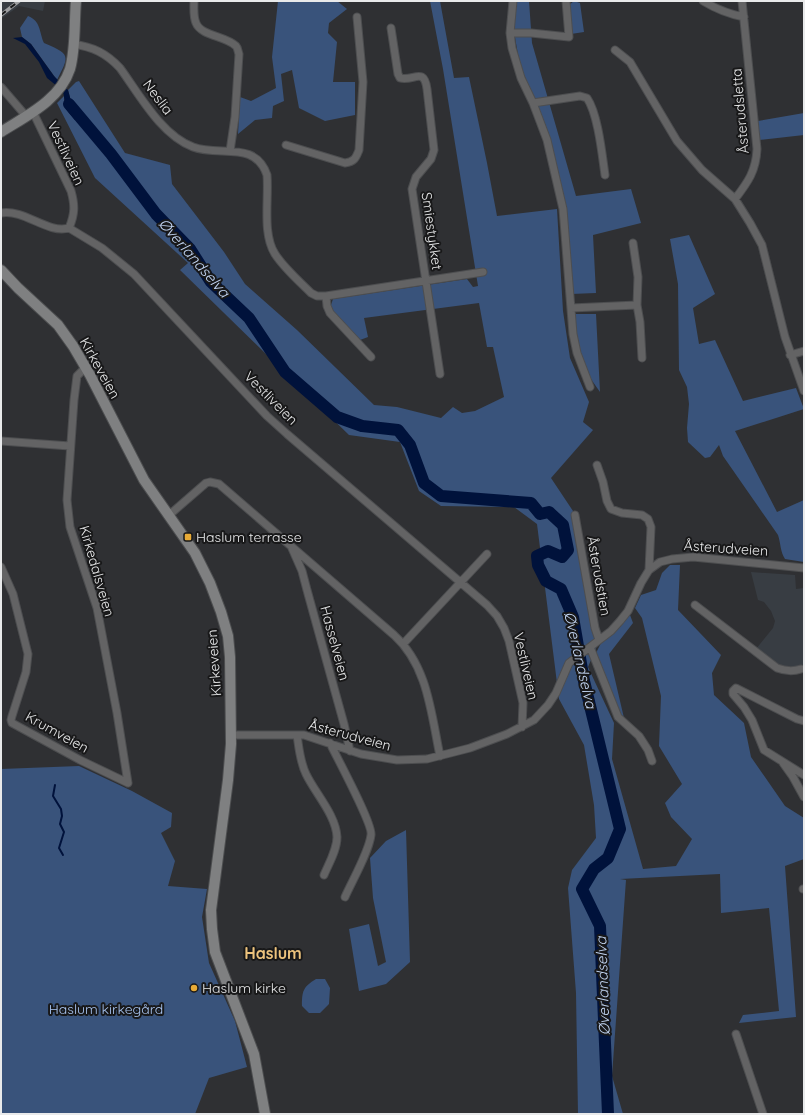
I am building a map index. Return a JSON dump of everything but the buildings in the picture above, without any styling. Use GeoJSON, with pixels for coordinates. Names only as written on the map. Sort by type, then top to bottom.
{"type":"FeatureCollection","features":[{"type":"Feature","properties":{"kind":"main road"},"geometry":{"type":"LineString","coordinates":[[1,132],[47,101],[60,86],[70,69],[76,1]]}},
{"type":"Feature","properties":{"kind":"main road","name":"Kirkeveien"},"geometry":{"type":"LineString","coordinates":[[1,270],[58,325],[86,367],[136,466],[154,496],[189,544],[198,560],[217,599],[225,622],[230,657],[231,735],[228,780],[212,899],[212,929],[216,957],[246,1028],[254,1054],[265,1114]]}},
{"type":"Feature","properties":{"kind":"street"},"geometry":{"type":"LineString","coordinates":[[194,1],[196,24],[203,31],[234,44],[237,47],[239,54],[235,117],[230,151]]}},
{"type":"Feature","properties":{"kind":"street"},"geometry":{"type":"LineString","coordinates":[[513,1],[510,33],[512,48],[518,68],[547,140],[563,209],[574,334],[577,353],[590,387]]}},
{"type":"Feature","properties":{"kind":"street"},"geometry":{"type":"LineString","coordinates":[[510,33],[531,33],[569,37],[566,1]]}},
{"type":"Feature","properties":{"kind":"street"},"geometry":{"type":"LineString","coordinates":[[703,1],[717,10],[744,17]]}},
{"type":"Feature","properties":{"kind":"street","name":"Åsterudsletta"},"geometry":{"type":"LineString","coordinates":[[735,199],[752,174],[757,149],[742,1]]}},
{"type":"Feature","properties":{"kind":"street"},"geometry":{"type":"LineString","coordinates":[[286,145],[345,163],[352,162],[356,158],[359,150],[363,82],[357,16]]}},
{"type":"Feature","properties":{"kind":"street","name":"Smiestykket"},"geometry":{"type":"LineString","coordinates":[[391,28],[398,74],[400,78],[403,79],[420,76],[426,81],[434,139],[434,150],[431,159],[416,177],[412,189],[440,374]]}},
{"type":"Feature","properties":{"kind":"street","name":"Neslia"},"geometry":{"type":"LineString","coordinates":[[73,44],[82,45],[102,52],[112,60],[161,123],[180,140],[193,147],[204,150],[230,151],[251,155],[260,161],[264,166],[267,175],[267,230],[270,244],[275,254],[311,293],[317,296],[326,296],[483,272]]}},
{"type":"Feature","properties":{"kind":"street"},"geometry":{"type":"LineString","coordinates":[[615,50],[630,62],[677,142],[702,170],[735,199],[750,223],[762,245],[775,301],[790,355],[804,391]]}},
{"type":"Feature","properties":{"kind":"street","name":"Vestliveien"},"geometry":{"type":"LineString","coordinates":[[1,87],[29,114],[71,191],[74,202],[74,218],[69,228]]}},
{"type":"Feature","properties":{"kind":"street"},"geometry":{"type":"LineString","coordinates":[[533,103],[580,96],[587,98],[592,104],[605,175]]}},
{"type":"Feature","properties":{"kind":"street","name":"Vestliveien"},"geometry":{"type":"LineString","coordinates":[[1,213],[16,213],[53,227],[65,229],[69,228],[102,248],[134,274],[282,429],[487,605],[504,628],[509,641],[523,703],[522,727]]}},
{"type":"Feature","properties":{"kind":"street"},"geometry":{"type":"LineString","coordinates":[[633,243],[638,277],[636,306],[640,322],[642,358]]}},
{"type":"Feature","properties":{"kind":"street"},"geometry":{"type":"LineString","coordinates":[[326,296],[327,306],[330,313],[371,356]]}},
{"type":"Feature","properties":{"kind":"street"},"geometry":{"type":"LineString","coordinates":[[571,308],[636,306]]}},
{"type":"Feature","properties":{"kind":"street"},"geometry":{"type":"LineString","coordinates":[[790,355],[804,351]]}},
{"type":"Feature","properties":{"kind":"street","name":"Kirkedalsveien"},"geometry":{"type":"LineString","coordinates":[[86,367],[77,376],[70,446],[67,500],[70,527],[96,608],[117,713],[128,783]]}},
{"type":"Feature","properties":{"kind":"street"},"geometry":{"type":"LineString","coordinates":[[1,441],[70,446]]}},
{"type":"Feature","properties":{"kind":"street","name":"Åsterudveien"},"geometry":{"type":"LineString","coordinates":[[596,465],[603,482],[607,501],[611,508],[622,513],[642,515],[648,519],[651,527],[649,570]]}},
{"type":"Feature","properties":{"kind":"street"},"geometry":{"type":"LineString","coordinates":[[168,516],[200,488],[210,482],[216,482],[290,544],[404,644],[416,661],[425,686],[440,756]]}},
{"type":"Feature","properties":{"kind":"street","name":"Åsterudstien"},"geometry":{"type":"LineString","coordinates":[[575,515],[595,628],[599,640]]}},
{"type":"Feature","properties":{"kind":"street","name":"Hasselveien"},"geometry":{"type":"LineString","coordinates":[[290,544],[302,571],[350,751]]}},
{"type":"Feature","properties":{"kind":"street"},"geometry":{"type":"LineString","coordinates":[[404,644],[486,554]]}},
{"type":"Feature","properties":{"kind":"street","name":"Åsterudveien"},"geometry":{"type":"LineString","coordinates":[[231,735],[304,735],[350,751],[377,758],[397,760],[427,759],[470,748],[522,727],[534,720],[548,705],[556,693],[566,668],[573,659],[610,631],[628,611],[649,570],[660,562],[681,557],[693,557],[804,568]]}},
{"type":"Feature","properties":{"kind":"street","name":"Krumveien"},"geometry":{"type":"LineString","coordinates":[[1,567],[13,594],[28,654],[26,672],[12,716],[12,723],[80,760],[128,783]]}},
{"type":"Feature","properties":{"kind":"street"},"geometry":{"type":"LineString","coordinates":[[695,605],[777,668],[784,671],[796,671],[801,669]]}},
{"type":"Feature","properties":{"kind":"street"},"geometry":{"type":"LineString","coordinates":[[590,647],[618,717],[639,736],[648,750],[652,761]]}},
{"type":"Feature","properties":{"kind":"street"},"geometry":{"type":"LineString","coordinates":[[804,721],[797,719],[736,688],[733,691],[733,694],[744,707],[752,720],[764,750],[804,775]]}},
{"type":"Feature","properties":{"kind":"street","name":"Åsterudveien"},"geometry":{"type":"LineString","coordinates":[[296,735],[302,765],[307,776],[321,797],[334,823],[337,835],[335,850],[324,875]]}},
{"type":"Feature","properties":{"kind":"street"},"geometry":{"type":"LineString","coordinates":[[330,743],[360,804],[372,833],[369,845],[345,897]]}},
{"type":"Feature","properties":{"kind":"street"},"geometry":{"type":"LineString","coordinates":[[781,760],[793,777],[804,797]]}},
{"type":"Feature","properties":{"kind":"street"},"geometry":{"type":"LineString","coordinates":[[736,1034],[763,1114]]}},
{"type":"Feature","properties":{"kind":"shaded area"},"geometry":{"type":"Polygon","coordinates":[[[1,1],[45,1],[43,11],[19,6],[1,19],[1,1]]]}},
{"type":"Feature","properties":{"kind":"shaded area"},"geometry":{"type":"Polygon","coordinates":[[[22,37],[31,44],[54,76],[68,90],[71,101],[82,114],[75,120],[66,109],[63,91],[47,78],[39,62],[25,44],[13,38],[22,37]]]}},
{"type":"Feature","properties":{"kind":"shaded area"},"geometry":{"type":"Polygon","coordinates":[[[751,572],[795,575],[796,589],[804,588],[804,664],[798,668],[784,669],[756,649],[773,628],[775,621],[771,611],[764,602],[758,600],[751,572]]]}},
{"type":"Feature","properties":{"kind":"green space"},"geometry":{"type":"Polygon","coordinates":[[[278,1],[337,1],[347,9],[329,23],[328,33],[337,42],[333,82],[355,82],[355,115],[325,121],[299,108],[292,70],[281,74],[284,101],[273,106],[272,118],[255,120],[238,134],[240,97],[251,101],[276,88],[272,57],[278,1]]]}},
{"type":"Feature","properties":{"kind":"green space"},"geometry":{"type":"Polygon","coordinates":[[[430,1],[440,1],[454,78],[469,77],[497,216],[557,209],[563,311],[570,358],[589,402],[583,422],[593,430],[551,478],[575,514],[598,643],[588,667],[614,723],[612,759],[643,869],[676,866],[692,839],[671,817],[665,803],[682,784],[659,746],[661,696],[642,618],[635,608],[641,595],[656,590],[662,573],[670,565],[680,565],[678,610],[721,655],[712,673],[714,695],[744,723],[751,757],[785,806],[804,818],[804,859],[785,866],[796,1017],[739,1023],[743,1015],[779,1011],[769,908],[721,913],[720,874],[620,879],[626,880],[612,1076],[623,1114],[578,1114],[576,993],[568,888],[572,870],[596,838],[594,805],[584,745],[559,699],[537,524],[514,507],[441,506],[419,491],[400,442],[349,435],[180,270],[188,263],[95,178],[57,103],[64,96],[68,111],[75,120],[81,114],[71,101],[68,90],[79,81],[125,153],[170,165],[172,184],[224,252],[245,284],[297,330],[374,405],[397,407],[441,418],[453,407],[462,413],[475,411],[504,397],[493,347],[487,347],[479,303],[364,318],[368,337],[360,340],[330,308],[333,299],[467,279],[473,287],[478,286],[443,69],[430,1]]]}},
{"type":"Feature","properties":{"kind":"green space"},"geometry":{"type":"Polygon","coordinates":[[[517,1],[529,1],[532,43],[576,196],[631,189],[641,223],[593,235],[596,293],[571,294],[569,238],[564,199],[533,95],[520,66],[513,26],[517,1]]]}},
{"type":"Feature","properties":{"kind":"green space"},"geometry":{"type":"Polygon","coordinates":[[[574,1],[580,3],[584,32],[571,34],[569,5],[574,1]]]}},
{"type":"Feature","properties":{"kind":"green space"},"geometry":{"type":"Polygon","coordinates":[[[28,16],[35,21],[39,27],[44,43],[59,50],[65,56],[64,65],[57,80],[31,44],[22,37],[20,28],[28,16]]]}},
{"type":"Feature","properties":{"kind":"green space"},"geometry":{"type":"Polygon","coordinates":[[[804,113],[804,135],[759,140],[758,121],[804,113]]]}},
{"type":"Feature","properties":{"kind":"green space"},"geometry":{"type":"Polygon","coordinates":[[[689,235],[715,294],[693,308],[699,344],[715,340],[743,401],[796,388],[804,409],[735,431],[777,512],[804,500],[804,562],[785,559],[781,550],[778,535],[723,456],[719,445],[710,457],[705,458],[688,442],[687,428],[689,404],[687,387],[679,370],[678,284],[670,239],[689,235]]]}},
{"type":"Feature","properties":{"kind":"green space"},"geometry":{"type":"Polygon","coordinates":[[[574,314],[596,314],[600,392],[586,372],[577,346],[574,314]]]}},
{"type":"Feature","properties":{"kind":"green space"},"geometry":{"type":"Polygon","coordinates":[[[630,615],[633,623],[609,654],[624,718],[621,719],[595,655],[601,643],[630,615]]]}},
{"type":"Feature","properties":{"kind":"green space","name":"Haslum kirkegård"},"geometry":{"type":"Polygon","coordinates":[[[79,766],[132,791],[172,813],[171,827],[161,833],[175,861],[168,886],[207,889],[202,917],[209,963],[235,1021],[247,1067],[209,1078],[195,1114],[1,1114],[1,769],[79,766]]]}},
{"type":"Feature","properties":{"kind":"green space"},"geometry":{"type":"Polygon","coordinates":[[[406,830],[410,962],[386,984],[359,991],[349,929],[369,924],[378,966],[386,962],[373,898],[370,858],[386,841],[406,830]]]}},
{"type":"Feature","properties":{"kind":"green space"},"geometry":{"type":"Polygon","coordinates":[[[316,979],[325,979],[330,988],[329,1004],[320,1013],[309,1013],[302,1006],[302,997],[308,984],[316,979]]]}},
{"type":"Feature","properties":{"kind":"waterway","name":"Øverlandselva"},"geometry":{"type":"LineString","coordinates":[[69,104],[111,154],[156,214],[190,249],[211,282],[249,318],[285,372],[337,417],[362,426],[398,430],[410,445],[424,483],[441,496],[531,503],[540,514],[549,512],[563,525],[568,550],[562,557],[548,551],[537,556],[538,565],[546,581],[561,589],[573,617],[584,681],[620,829],[608,858],[594,869],[582,889],[600,926],[608,1114]]}},
{"type":"Feature","properties":{"kind":"waterway"},"geometry":{"type":"LineString","coordinates":[[55,785],[53,796],[61,809],[62,816],[60,824],[64,832],[59,848],[63,855]]}},
{"type":"Feature","properties":{"kind":"railway"},"geometry":{"type":"LineString","coordinates":[[1,15],[19,1]]}},
{"type":"Feature","properties":{"kind":"place","name":"Haslum terrasse"},"geometry":{"type":"Point","coordinates":[188,537]}},
{"type":"Feature","properties":{"kind":"place","name":"Haslum kirke"},"geometry":{"type":"Point","coordinates":[194,988]}},
{"type":"Feature","properties":{"kind":"district","name":"Haslum"},"geometry":{"type":"Point","coordinates":[273,953]}}]}
